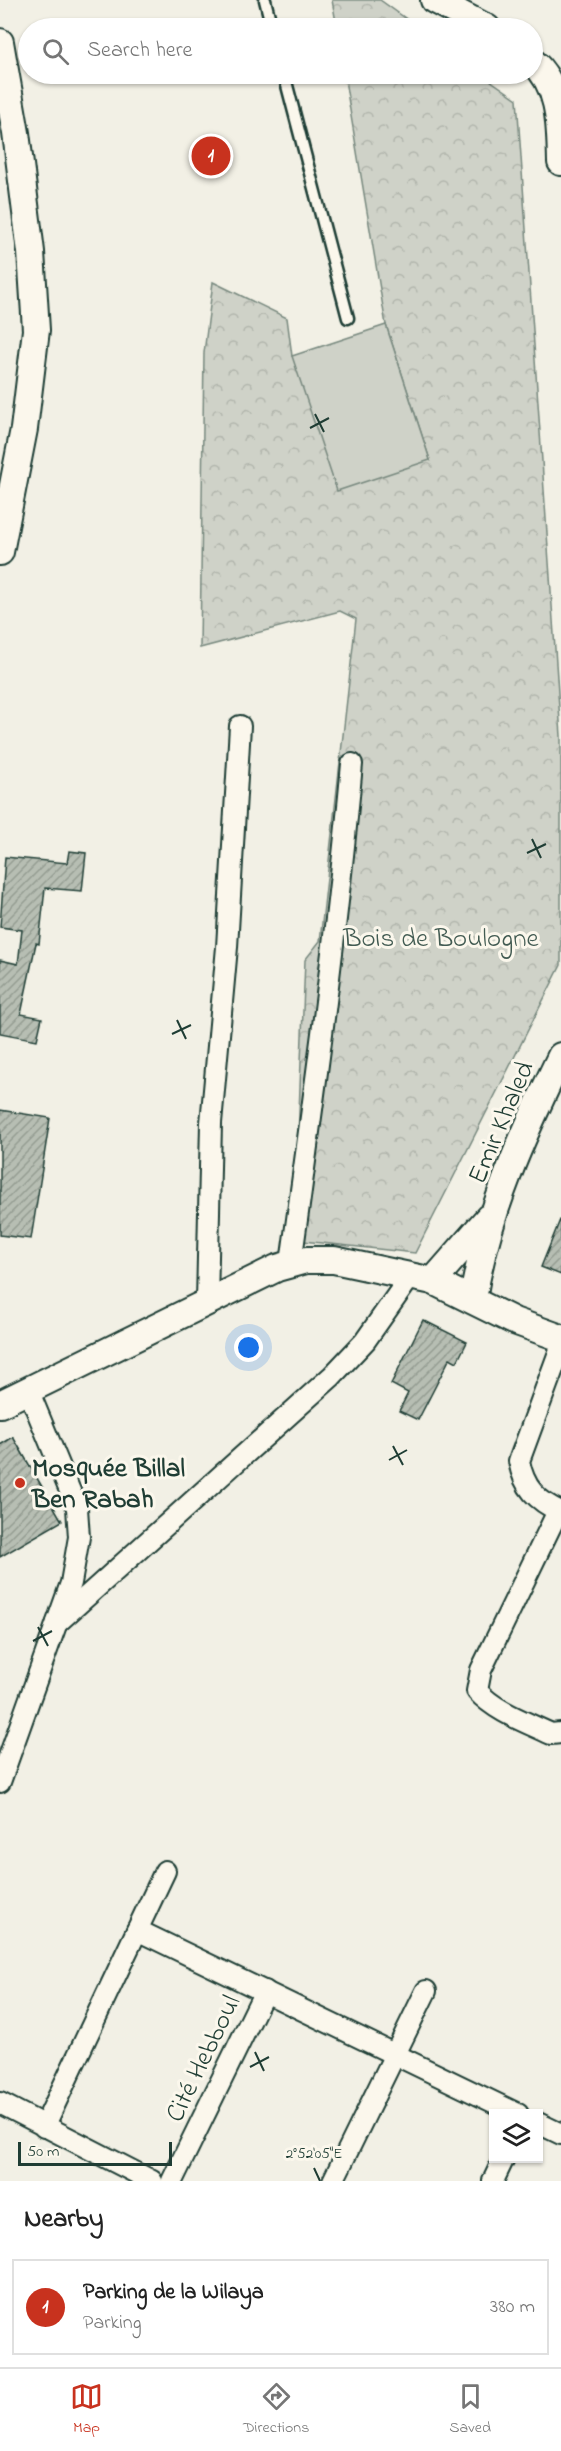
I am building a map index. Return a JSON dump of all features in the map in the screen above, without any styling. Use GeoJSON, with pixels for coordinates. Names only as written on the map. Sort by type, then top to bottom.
{"type":"FeatureCollection","features":[{"type":"Feature","properties":{"kind":"street"},"geometry":{"type":"LineString","coordinates":[[445,3],[470,18]]}},
{"type":"Feature","properties":{"kind":"street"},"geometry":{"type":"LineString","coordinates":[[0,42],[19,157],[31,252],[36,330],[24,429],[0,552]]}},
{"type":"Feature","properties":{"kind":"street"},"geometry":{"type":"LineString","coordinates":[[543,72],[554,87],[560,118],[561,162]]}},
{"type":"Feature","properties":{"kind":"street"},"geometry":{"type":"LineString","coordinates":[[207,1302],[211,1124],[227,947],[240,726]]}},
{"type":"Feature","properties":{"kind":"street"},"geometry":{"type":"LineString","coordinates":[[291,1263],[320,1061],[352,764]]}},
{"type":"Feature","properties":{"kind":"street","name":"Emir Khaled"},"geometry":{"type":"LineString","coordinates":[[495,1211],[561,1056]]}},
{"type":"Feature","properties":{"kind":"street"},"geometry":{"type":"LineString","coordinates":[[57,1623],[332,1376],[422,1279],[495,1211]]}},
{"type":"Feature","properties":{"kind":"street"},"geometry":{"type":"LineString","coordinates":[[473,1299],[481,1257],[495,1211]]}},
{"type":"Feature","properties":{"kind":"street"},"geometry":{"type":"LineString","coordinates":[[0,1404],[29,1392],[207,1302],[291,1263],[320,1259],[422,1279],[473,1299],[514,1321],[561,1338]]}},
{"type":"Feature","properties":{"kind":"street"},"geometry":{"type":"LineString","coordinates":[[561,1347],[519,1461],[522,1478],[533,1496],[559,1511],[481,1670],[477,1691],[498,1708],[551,1734],[561,1733]]}},
{"type":"Feature","properties":{"kind":"street"},"geometry":{"type":"LineString","coordinates":[[0,1782],[71,1583],[79,1538],[77,1508],[29,1392]]}},
{"type":"Feature","properties":{"kind":"street"},"geometry":{"type":"LineString","coordinates":[[44,2127],[165,1871]]}},
{"type":"Feature","properties":{"kind":"street"},"geometry":{"type":"LineString","coordinates":[[137,1930],[508,2109]]}},
{"type":"Feature","properties":{"kind":"street","name":"Cité Hebboul"},"geometry":{"type":"LineString","coordinates":[[172,2181],[265,1991]]}},
{"type":"Feature","properties":{"kind":"street"},"geometry":{"type":"LineString","coordinates":[[333,2181],[426,1991]]}},
{"type":"Feature","properties":{"kind":"street"},"geometry":{"type":"LineString","coordinates":[[0,2103],[152,2181]]}},
{"type":"Feature","properties":{"kind":"street"},"geometry":{"type":"LineString","coordinates":[[543,2125],[561,2134]]}},
{"type":"Feature","properties":{"kind":"street"},"geometry":{"type":"LineString","coordinates":[[492,2181],[501,2163]]}},
{"type":"Feature","properties":{"kind":"lane"},"geometry":{"type":"LineString","coordinates":[[265,0],[270,18]]}},
{"type":"Feature","properties":{"kind":"lane"},"geometry":{"type":"LineString","coordinates":[[287,84],[348,318]]}},
{"type":"Feature","properties":{"kind":"green space"},"geometry":{"type":"Polygon","coordinates":[[[332,0],[380,0],[405,18],[335,18],[332,0]]]}},
{"type":"Feature","properties":{"kind":"green space","name":"Bois de Boulogne"},"geometry":{"type":"Polygon","coordinates":[[[346,84],[495,84],[517,99],[561,736],[561,965],[415,1253],[294,1240],[305,960],[320,941],[356,619],[340,611],[200,648],[204,353],[213,282],[287,318],[292,356],[430,460],[386,325],[346,84]]]}},
{"type":"Feature","properties":{"kind":"green space"},"geometry":{"type":"Polygon","coordinates":[[[386,325],[430,460],[337,491],[292,356],[386,325]]]}},
{"type":"Feature","properties":{"kind":"building"},"geometry":{"type":"Polygon","coordinates":[[[69,851],[86,853],[82,891],[45,888],[39,944],[36,943],[21,1014],[42,1018],[37,1040],[0,1033],[0,960],[18,964],[22,930],[0,927],[5,857],[67,863],[69,851]]]}},
{"type":"Feature","properties":{"kind":"building"},"geometry":{"type":"Polygon","coordinates":[[[0,1110],[50,1118],[31,1239],[0,1235],[0,1110]]]}},
{"type":"Feature","properties":{"kind":"building"},"geometry":{"type":"Polygon","coordinates":[[[561,1220],[561,1275],[541,1267],[561,1220]]]}},
{"type":"Feature","properties":{"kind":"building"},"geometry":{"type":"Polygon","coordinates":[[[423,1320],[467,1342],[457,1362],[450,1358],[418,1420],[399,1411],[408,1393],[391,1384],[423,1320]]]}},
{"type":"Feature","properties":{"kind":"building","name":"Mosquée Billal Ben Rabah"},"geometry":{"type":"Polygon","coordinates":[[[13,1437],[62,1521],[0,1557],[0,1445],[13,1437]]]}},
{"type":"Feature","properties":{"kind":"place","name":"Parking de la Wilaya"},"geometry":{"type":"Point","coordinates":[211,156]}},
{"type":"Feature","properties":{"kind":"place","name":"Mosquée Billal Ben Rabah"},"geometry":{"type":"Point","coordinates":[20,1483]}}]}
